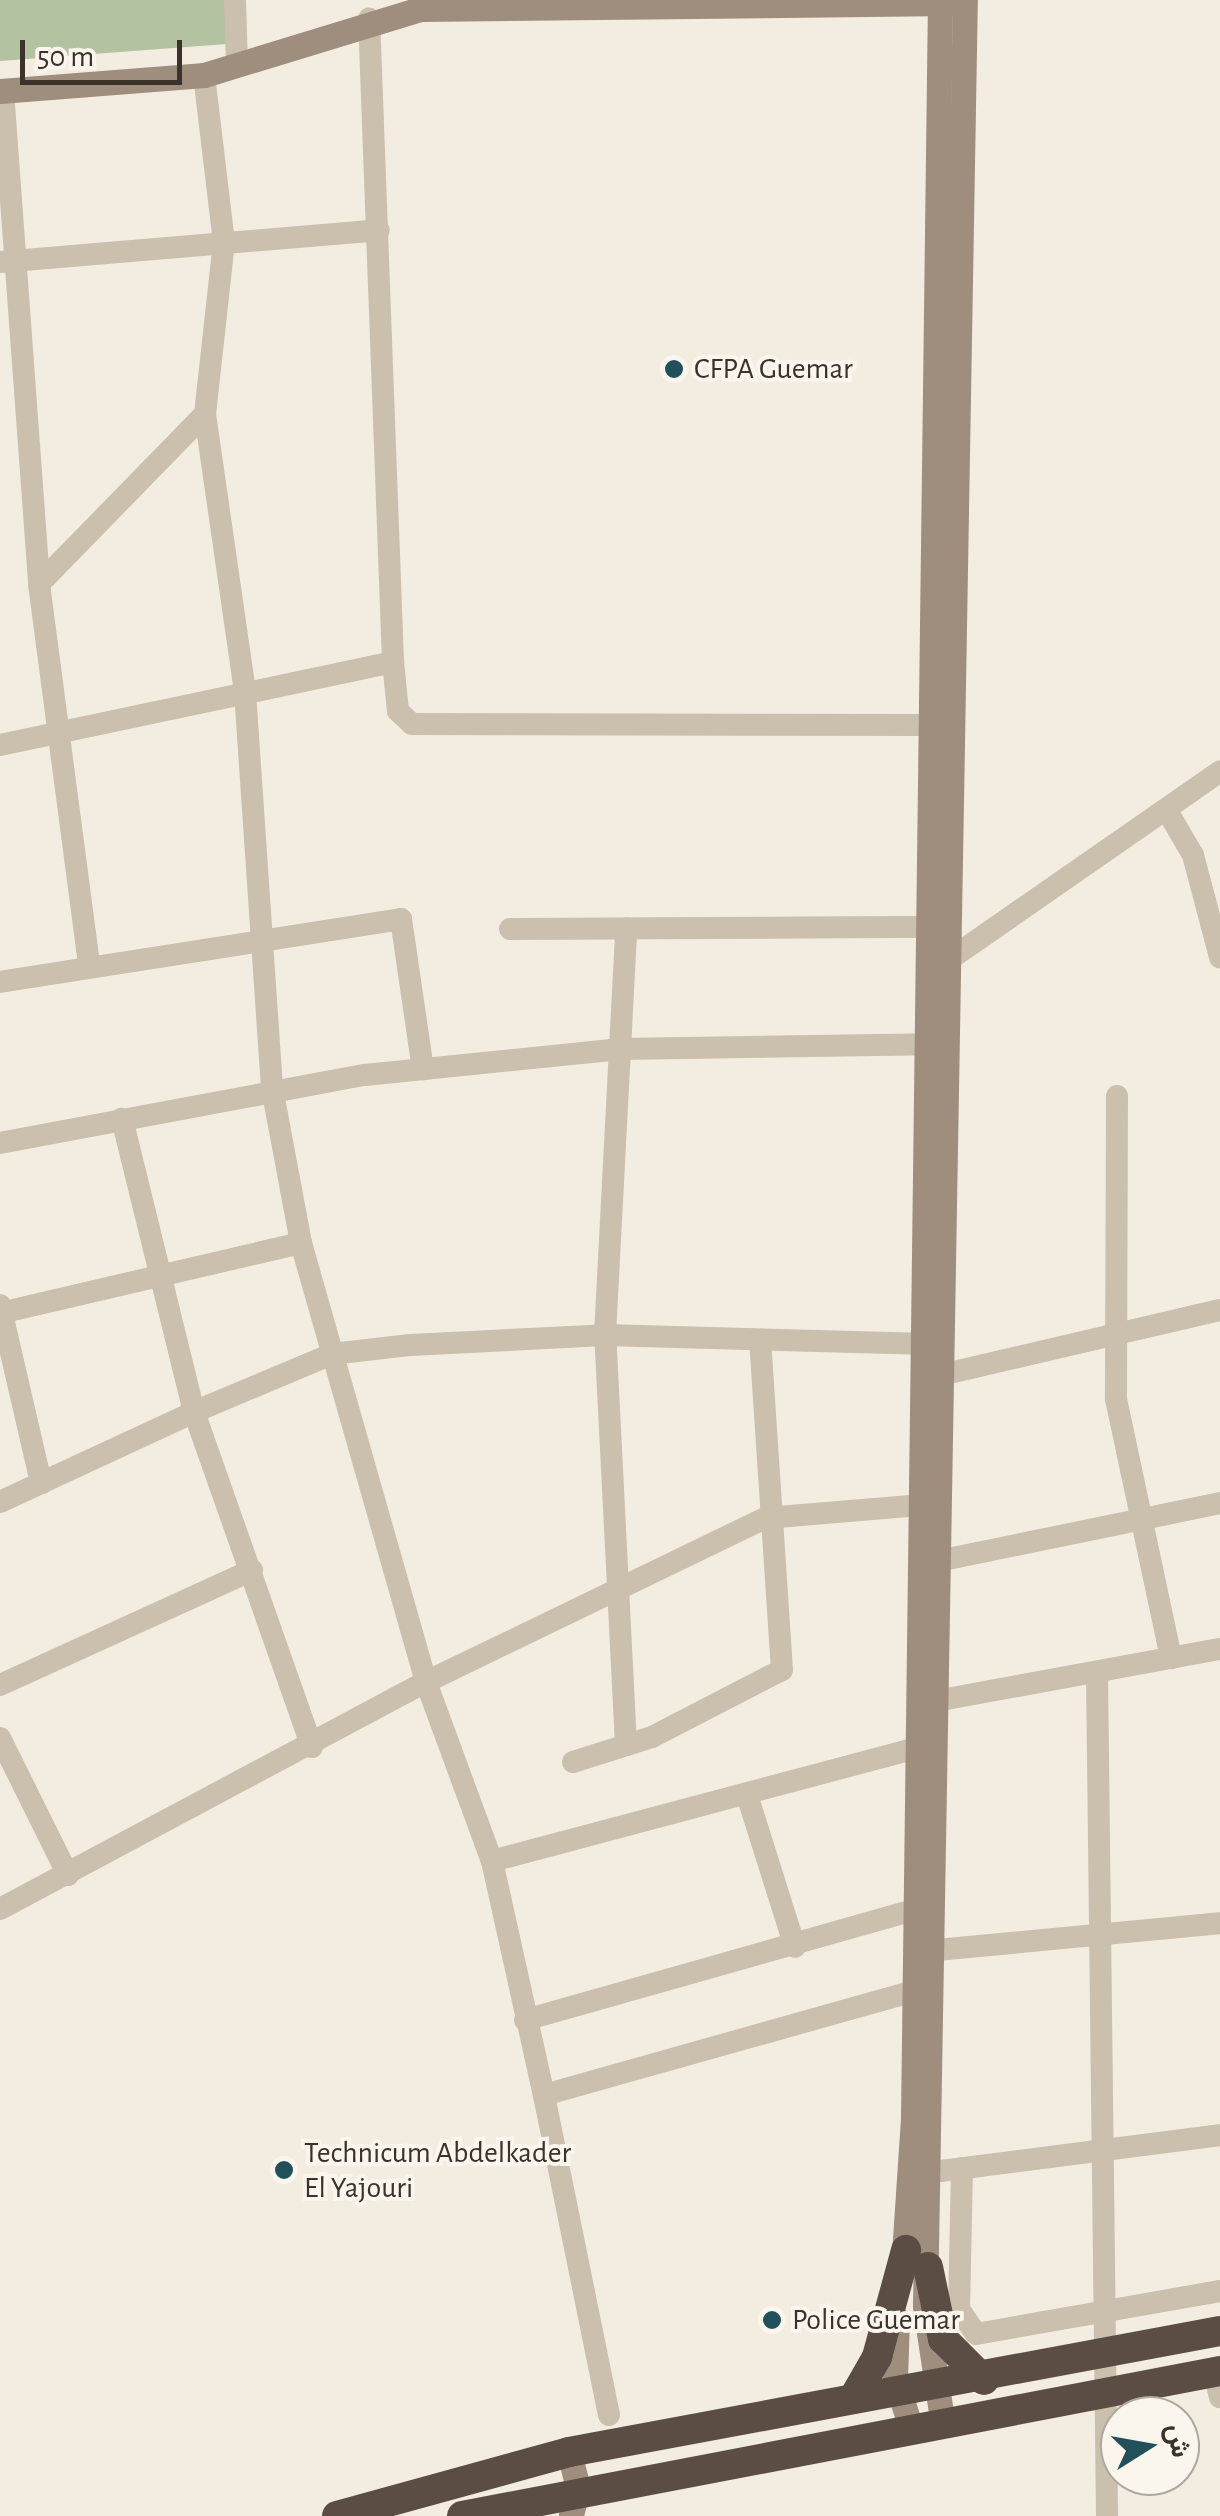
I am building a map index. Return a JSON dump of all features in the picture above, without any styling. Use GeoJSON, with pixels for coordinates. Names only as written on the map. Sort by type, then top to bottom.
{"type":"FeatureCollection","features":[{"type":"Feature","properties":{"kind":"highway"},"geometry":{"type":"LineString","coordinates":[[917,2259],[943,2339],[984,2380]]}},
{"type":"Feature","properties":{"kind":"highway"},"geometry":{"type":"LineString","coordinates":[[856,2394],[877,2357],[917,2259]]}},
{"type":"Feature","properties":{"kind":"highway"},"geometry":{"type":"LineString","coordinates":[[936,2405],[984,2380],[1220,2331]]}},
{"type":"Feature","properties":{"kind":"highway"},"geometry":{"type":"LineString","coordinates":[[462,2516],[574,2502],[936,2405],[1108,2393],[1218,2380]]}},
{"type":"Feature","properties":{"kind":"highway"},"geometry":{"type":"LineString","coordinates":[[336,2516],[569,2452],[856,2394],[904,2412]]}},
{"type":"Feature","properties":{"kind":"street"},"geometry":{"type":"LineString","coordinates":[[235,0],[237,66]]}},
{"type":"Feature","properties":{"kind":"street"},"geometry":{"type":"LineString","coordinates":[[89,964],[56,734],[12,371],[2,91],[204,76],[369,18],[561,4],[952,1]]}},
{"type":"Feature","properties":{"kind":"street"},"geometry":{"type":"LineString","coordinates":[[939,1044],[950,959],[940,927],[931,726],[952,1]]}},
{"type":"Feature","properties":{"kind":"street"},"geometry":{"type":"LineString","coordinates":[[904,2412],[917,2259],[918,1748],[922,1505],[934,1344],[952,1]]}},
{"type":"Feature","properties":{"kind":"street"},"geometry":{"type":"LineString","coordinates":[[369,18],[398,711],[412,724],[931,726]]}},
{"type":"Feature","properties":{"kind":"street"},"geometry":{"type":"LineString","coordinates":[[204,76],[224,242],[204,414],[245,692],[272,1088],[301,1243],[332,1354],[426,1682],[492,1861],[609,2416]]}},
{"type":"Feature","properties":{"kind":"street"},"geometry":{"type":"LineString","coordinates":[[7,262],[379,230]]}},
{"type":"Feature","properties":{"kind":"street"},"geometry":{"type":"LineString","coordinates":[[39,584],[204,414]]}},
{"type":"Feature","properties":{"kind":"street"},"geometry":{"type":"LineString","coordinates":[[0,745],[393,662]]}},
{"type":"Feature","properties":{"kind":"street"},"geometry":{"type":"LineString","coordinates":[[950,959],[1168,814],[1220,771]]}},
{"type":"Feature","properties":{"kind":"street"},"geometry":{"type":"LineString","coordinates":[[1168,814],[1193,855],[1220,958]]}},
{"type":"Feature","properties":{"kind":"street"},"geometry":{"type":"LineString","coordinates":[[0,982],[264,934],[401,919],[423,1068]]}},
{"type":"Feature","properties":{"kind":"street"},"geometry":{"type":"LineString","coordinates":[[510,929],[940,927]]}},
{"type":"Feature","properties":{"kind":"street"},"geometry":{"type":"LineString","coordinates":[[626,929],[605,1335],[615,1591],[626,1745]]}},
{"type":"Feature","properties":{"kind":"street"},"geometry":{"type":"LineString","coordinates":[[0,1143],[272,1088],[423,1068],[619,1048],[939,1044]]}},
{"type":"Feature","properties":{"kind":"street"},"geometry":{"type":"LineString","coordinates":[[1117,1096],[1114,1338],[1141,1522],[1170,1658]]}},
{"type":"Feature","properties":{"kind":"street"},"geometry":{"type":"LineString","coordinates":[[122,1118],[194,1412],[312,1747]]}},
{"type":"Feature","properties":{"kind":"street"},"geometry":{"type":"LineString","coordinates":[[42,1483],[0,1310],[301,1243]]}},
{"type":"Feature","properties":{"kind":"street"},"geometry":{"type":"LineString","coordinates":[[945,1374],[1114,1338],[1220,1310]]}},
{"type":"Feature","properties":{"kind":"street"},"geometry":{"type":"LineString","coordinates":[[0,1502],[194,1412],[332,1354],[605,1335],[934,1344]]}},
{"type":"Feature","properties":{"kind":"street"},"geometry":{"type":"LineString","coordinates":[[573,1762],[626,1745],[782,1670],[766,1518],[760,1342]]}},
{"type":"Feature","properties":{"kind":"street"},"geometry":{"type":"LineString","coordinates":[[934,1344],[945,1374],[933,2172],[917,2259],[936,2405]]}},
{"type":"Feature","properties":{"kind":"street"},"geometry":{"type":"LineString","coordinates":[[943,1560],[1220,1503]]}},
{"type":"Feature","properties":{"kind":"street"},"geometry":{"type":"LineString","coordinates":[[0,1909],[312,1747],[426,1682],[766,1518],[922,1505]]}},
{"type":"Feature","properties":{"kind":"street"},"geometry":{"type":"LineString","coordinates":[[0,1685],[252,1570]]}},
{"type":"Feature","properties":{"kind":"street"},"geometry":{"type":"LineString","coordinates":[[941,1700],[1220,1649]]}},
{"type":"Feature","properties":{"kind":"street"},"geometry":{"type":"LineString","coordinates":[[1098,1672],[1109,2313],[1105,2354],[1107,2516]]}},
{"type":"Feature","properties":{"kind":"street"},"geometry":{"type":"LineString","coordinates":[[0,1738],[68,1875]]}},
{"type":"Feature","properties":{"kind":"street"},"geometry":{"type":"LineString","coordinates":[[492,1861],[748,1798],[918,1748]]}},
{"type":"Feature","properties":{"kind":"street"},"geometry":{"type":"LineString","coordinates":[[748,1798],[796,1948]]}},
{"type":"Feature","properties":{"kind":"street"},"geometry":{"type":"LineString","coordinates":[[525,2020],[796,1948],[916,1910]]}},
{"type":"Feature","properties":{"kind":"street"},"geometry":{"type":"LineString","coordinates":[[937,1950],[1220,1924]]}},
{"type":"Feature","properties":{"kind":"street"},"geometry":{"type":"LineString","coordinates":[[544,2095],[915,1991]]}},
{"type":"Feature","properties":{"kind":"street"},"geometry":{"type":"LineString","coordinates":[[933,2172],[1220,2135]]}},
{"type":"Feature","properties":{"kind":"street"},"geometry":{"type":"LineString","coordinates":[[962,2168],[966,2329],[985,2334],[1220,2291]]}},
{"type":"Feature","properties":{"kind":"street"},"geometry":{"type":"LineString","coordinates":[[569,2452],[574,2502]]}},
{"type":"Feature","properties":{"kind":"green space"},"geometry":{"type":"Polygon","coordinates":[[[0,0],[225,0],[227,44],[0,61],[0,0]]]}},
{"type":"Feature","properties":{"kind":"place","name":"CFPA Guemar"},"geometry":{"type":"Point","coordinates":[674,369]}},
{"type":"Feature","properties":{"kind":"place","name":"Technicum Abdelkader El Yajouri"},"geometry":{"type":"Point","coordinates":[284,2170]}},
{"type":"Feature","properties":{"kind":"place","name":"Police Guemar"},"geometry":{"type":"Point","coordinates":[772,2320]}}]}
